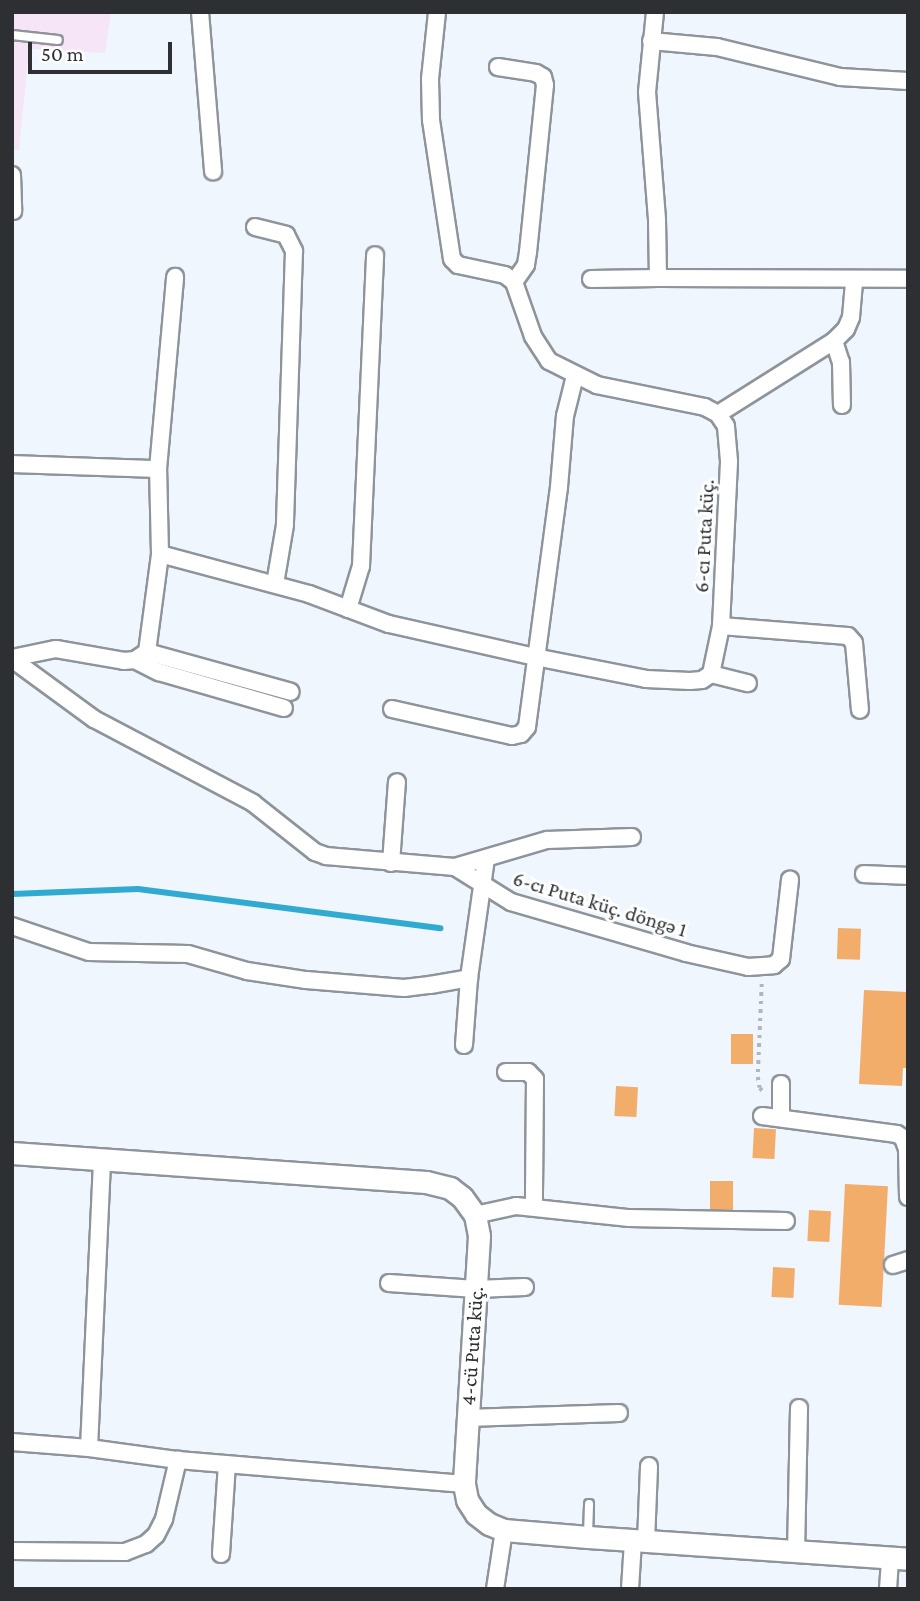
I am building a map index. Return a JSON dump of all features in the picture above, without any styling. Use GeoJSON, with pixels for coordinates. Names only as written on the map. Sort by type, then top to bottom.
{"type":"FeatureCollection","features":[{"type":"Feature","properties":{"kind":"street"},"geometry":{"type":"LineString","coordinates":[[200,12],[213,171]]}},
{"type":"Feature","properties":{"kind":"street"},"geometry":{"type":"LineString","coordinates":[[438,12],[430,79],[431,120],[452,259],[458,265],[505,275],[514,282],[540,351],[549,361],[597,385],[705,407],[718,414],[834,341],[846,329],[850,317],[854,279]]}},
{"type":"Feature","properties":{"kind":"street"},"geometry":{"type":"LineString","coordinates":[[655,12],[646,92],[657,219],[657,278]]}},
{"type":"Feature","properties":{"kind":"street"},"geometry":{"type":"LineString","coordinates":[[651,41],[717,47],[840,77],[908,81]]}},
{"type":"Feature","properties":{"kind":"street"},"geometry":{"type":"LineString","coordinates":[[498,67],[536,73],[543,77],[545,85],[526,265],[514,282]]}},
{"type":"Feature","properties":{"kind":"street"},"geometry":{"type":"LineString","coordinates":[[12,175],[13,211]]}},
{"type":"Feature","properties":{"kind":"street"},"geometry":{"type":"LineString","coordinates":[[255,227],[286,236],[294,251],[285,525],[275,584]]}},
{"type":"Feature","properties":{"kind":"street"},"geometry":{"type":"LineString","coordinates":[[348,609],[361,566],[375,255]]}},
{"type":"Feature","properties":{"kind":"street"},"geometry":{"type":"LineString","coordinates":[[141,656],[151,639],[160,554],[158,470],[175,277]]}},
{"type":"Feature","properties":{"kind":"street"},"geometry":{"type":"LineString","coordinates":[[591,279],[908,279]]}},
{"type":"Feature","properties":{"kind":"street"},"geometry":{"type":"LineString","coordinates":[[834,341],[841,362],[842,405]]}},
{"type":"Feature","properties":{"kind":"street"},"geometry":{"type":"LineString","coordinates":[[392,709],[512,736],[521,734],[527,727],[559,487],[565,416],[575,376]]}},
{"type":"Feature","properties":{"kind":"street","name":"6-cı Puta küç."},"geometry":{"type":"LineString","coordinates":[[711,674],[721,626],[729,461],[726,426],[718,414]]}},
{"type":"Feature","properties":{"kind":"street"},"geometry":{"type":"LineString","coordinates":[[12,464],[158,470]]}},
{"type":"Feature","properties":{"kind":"street"},"geometry":{"type":"LineString","coordinates":[[160,554],[275,584],[389,624],[535,657],[646,679],[690,681],[702,680],[711,674],[748,683]]}},
{"type":"Feature","properties":{"kind":"street"},"geometry":{"type":"LineString","coordinates":[[721,626],[848,636],[855,643],[860,710]]}},
{"type":"Feature","properties":{"kind":"street"},"geometry":{"type":"LineString","coordinates":[[12,659],[56,649],[124,661],[141,656],[290,692]]}},
{"type":"Feature","properties":{"kind":"street"},"geometry":{"type":"LineString","coordinates":[[141,656],[159,672],[284,708]]}},
{"type":"Feature","properties":{"kind":"street"},"geometry":{"type":"LineString","coordinates":[[12,659],[127,739],[253,803],[315,852],[391,863],[455,867],[547,840],[632,837]]}},
{"type":"Feature","properties":{"kind":"street"},"geometry":{"type":"LineString","coordinates":[[391,863],[397,782]]}},
{"type":"Feature","properties":{"kind":"street"},"geometry":{"type":"LineString","coordinates":[[464,1045],[480,885],[486,859]]}},
{"type":"Feature","properties":{"kind":"street","name":"6-cı Puta küç. döngə 1"},"geometry":{"type":"LineString","coordinates":[[455,867],[511,902],[686,953],[761,968]]}},
{"type":"Feature","properties":{"kind":"street"},"geometry":{"type":"LineString","coordinates":[[864,874],[908,876]]}},
{"type":"Feature","properties":{"kind":"street"},"geometry":{"type":"LineString","coordinates":[[761,968],[774,965],[781,958],[790,880]]}},
{"type":"Feature","properties":{"kind":"street"},"geometry":{"type":"LineString","coordinates":[[12,926],[89,952],[188,954],[247,971],[306,980],[404,988],[469,978]]}},
{"type":"Feature","properties":{"kind":"street"},"geometry":{"type":"LineString","coordinates":[[506,1072],[528,1072],[535,1079],[534,1206]]}},
{"type":"Feature","properties":{"kind":"street"},"geometry":{"type":"LineString","coordinates":[[781,1090],[781,1118]]}},
{"type":"Feature","properties":{"kind":"street"},"geometry":{"type":"LineString","coordinates":[[762,1116],[905,1133],[908,1197]]}},
{"type":"Feature","properties":{"kind":"street"},"geometry":{"type":"LineString","coordinates":[[12,1153],[426,1182],[450,1188],[462,1197],[475,1215],[516,1206],[534,1206],[629,1218],[786,1221]]}},
{"type":"Feature","properties":{"kind":"street"},"geometry":{"type":"LineString","coordinates":[[89,1448],[102,1158]]}},
{"type":"Feature","properties":{"kind":"street","name":"4-cü Puta küç."},"geometry":{"type":"LineString","coordinates":[[475,1215],[479,1236],[464,1483],[467,1500],[476,1514],[489,1524],[504,1530],[899,1559]]}},
{"type":"Feature","properties":{"kind":"street"},"geometry":{"type":"LineString","coordinates":[[389,1283],[476,1289],[526,1287]]}},
{"type":"Feature","properties":{"kind":"street"},"geometry":{"type":"LineString","coordinates":[[796,1553],[799,1408]]}},
{"type":"Feature","properties":{"kind":"street"},"geometry":{"type":"LineString","coordinates":[[467,1418],[619,1413]]}},
{"type":"Feature","properties":{"kind":"street"},"geometry":{"type":"LineString","coordinates":[[12,1442],[89,1448],[178,1460],[464,1483]]}},
{"type":"Feature","properties":{"kind":"street"},"geometry":{"type":"LineString","coordinates":[[12,1551],[125,1552],[146,1544],[156,1535],[164,1519],[178,1460]]}},
{"type":"Feature","properties":{"kind":"street"},"geometry":{"type":"LineString","coordinates":[[221,1554],[227,1464]]}},
{"type":"Feature","properties":{"kind":"street"},"geometry":{"type":"LineString","coordinates":[[630,1589],[649,1466]]}},
{"type":"Feature","properties":{"kind":"street"},"geometry":{"type":"LineString","coordinates":[[495,1589],[504,1530]]}},
{"type":"Feature","properties":{"kind":"street"},"geometry":{"type":"LineString","coordinates":[[888,1589],[899,1559]]}},
{"type":"Feature","properties":{"kind":"lane"},"geometry":{"type":"LineString","coordinates":[[12,35],[58,40]]}},
{"type":"Feature","properties":{"kind":"lane"},"geometry":{"type":"LineString","coordinates":[[588,1537],[589,1504]]}},
{"type":"Feature","properties":{"kind":"path"},"geometry":{"type":"LineString","coordinates":[[761,968],[760,1088],[781,1090]]}},
{"type":"Feature","properties":{"kind":"shaded area"},"geometry":{"type":"Polygon","coordinates":[[[12,12],[111,12],[105,53],[29,49],[19,150],[12,150],[12,12]]]}},
{"type":"Feature","properties":{"kind":"building"},"geometry":{"type":"Polygon","coordinates":[[[838,928],[861,929],[860,960],[837,959],[838,928]]]}},
{"type":"Feature","properties":{"kind":"building"},"geometry":{"type":"Polygon","coordinates":[[[864,990],[908,992],[908,1068],[903,1068],[902,1086],[859,1084],[864,990]]]}},
{"type":"Feature","properties":{"kind":"building"},"geometry":{"type":"Polygon","coordinates":[[[731,1034],[753,1034],[753,1064],[731,1064],[731,1034]]]}},
{"type":"Feature","properties":{"kind":"building"},"geometry":{"type":"Polygon","coordinates":[[[616,1086],[638,1087],[636,1117],[614,1116],[616,1086]]]}},
{"type":"Feature","properties":{"kind":"building"},"geometry":{"type":"Polygon","coordinates":[[[754,1128],[776,1129],[774,1159],[752,1158],[754,1128]]]}},
{"type":"Feature","properties":{"kind":"building"},"geometry":{"type":"Polygon","coordinates":[[[710,1181],[733,1181],[733,1211],[710,1211],[710,1181]]]}},
{"type":"Feature","properties":{"kind":"building"},"geometry":{"type":"Polygon","coordinates":[[[845,1184],[888,1186],[882,1307],[839,1305],[845,1184]]]}},
{"type":"Feature","properties":{"kind":"building"},"geometry":{"type":"Polygon","coordinates":[[[809,1210],[831,1211],[829,1242],[807,1241],[809,1210]]]}},
{"type":"Feature","properties":{"kind":"building"},"geometry":{"type":"Polygon","coordinates":[[[773,1267],[795,1268],[793,1298],[771,1297],[773,1267]]]}},
{"type":"Feature","properties":{"kind":"waterway"},"geometry":{"type":"LineString","coordinates":[[12,894],[138,889],[440,928]]}}]}
